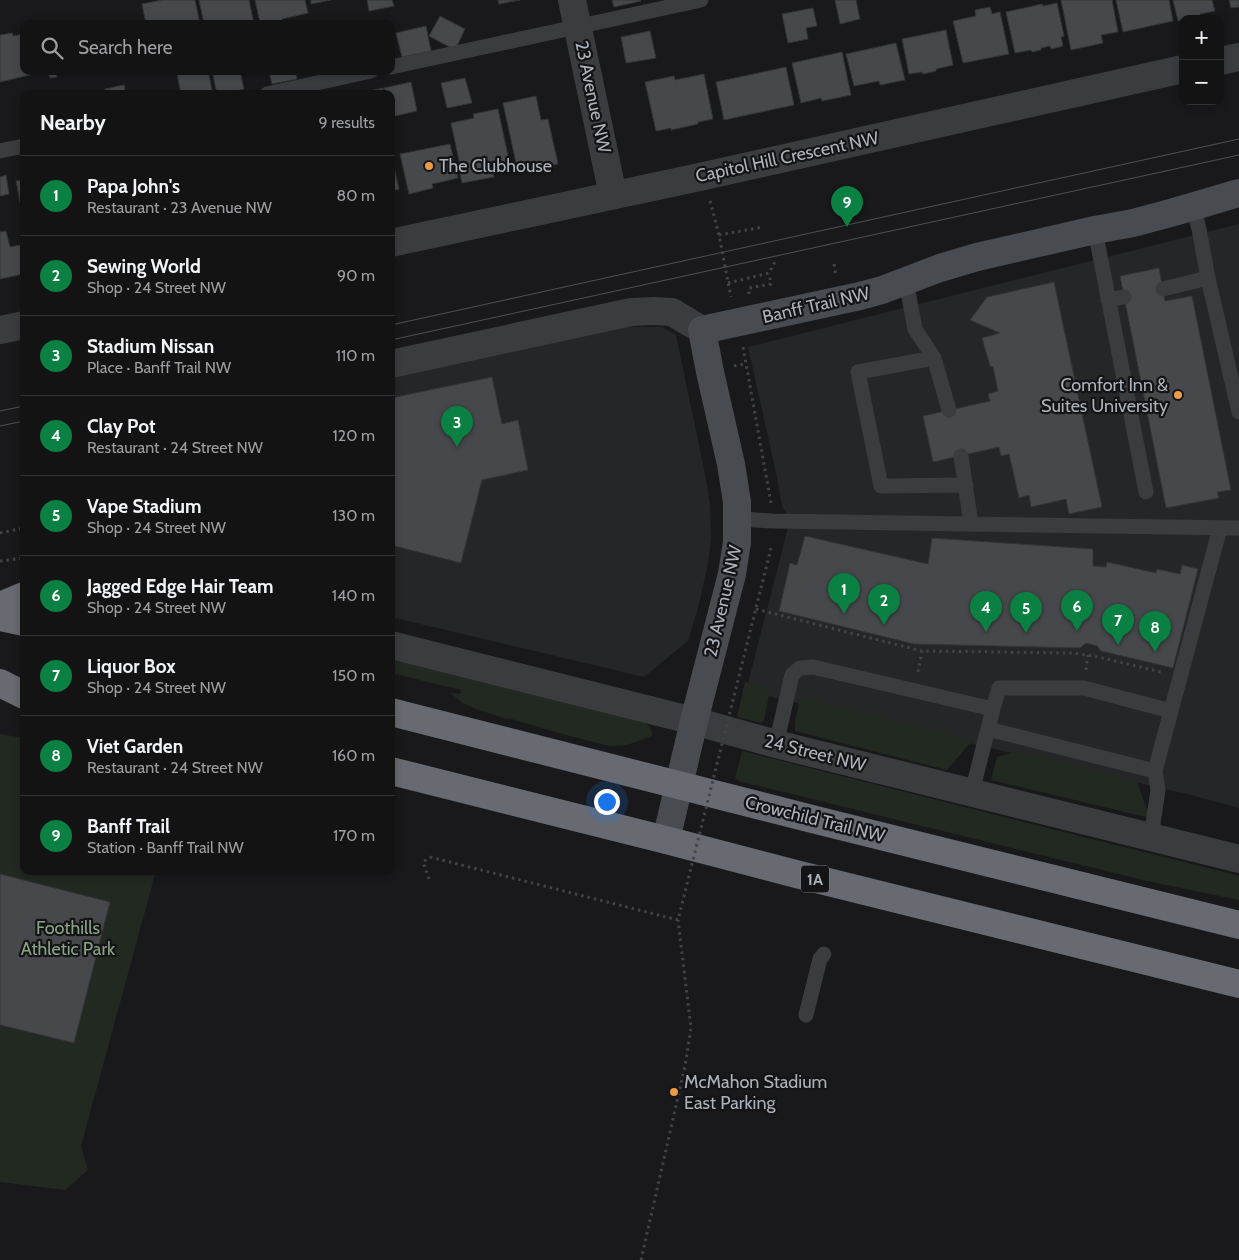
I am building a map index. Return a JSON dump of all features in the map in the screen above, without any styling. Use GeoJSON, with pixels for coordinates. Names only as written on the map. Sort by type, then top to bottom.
{"type":"FeatureCollection","features":[{"type":"Feature","properties":{"kind":"highway"},"geometry":{"type":"LineString","coordinates":[[0,606],[20,598]]}},
{"type":"Feature","properties":{"kind":"highway"},"geometry":{"type":"LineString","coordinates":[[0,617],[20,621]]}},
{"type":"Feature","properties":{"kind":"highway"},"geometry":{"type":"LineString","coordinates":[[0,683],[20,686]]}},
{"type":"Feature","properties":{"kind":"highway"},"geometry":{"type":"LineString","coordinates":[[0,683],[20,693]]}},
{"type":"Feature","properties":{"kind":"highway","name":"Crowchild Trail NW"},"geometry":{"type":"LineString","coordinates":[[395,713],[816,820],[1239,924]]}},
{"type":"Feature","properties":{"kind":"highway","name":"1A"},"geometry":{"type":"LineString","coordinates":[[395,773],[1239,984]]}},
{"type":"Feature","properties":{"kind":"street","name":"23 Avenue NW"},"geometry":{"type":"LineString","coordinates":[[572,0],[613,195]]}},
{"type":"Feature","properties":{"kind":"street"},"geometry":{"type":"LineString","coordinates":[[1224,60],[1239,57]]}},
{"type":"Feature","properties":{"kind":"street","name":"Capitol Hill Crescent NW"},"geometry":{"type":"LineString","coordinates":[[395,242],[704,176],[1179,70]]}},
{"type":"Feature","properties":{"kind":"street","name":"Banff Trail NW"},"geometry":{"type":"LineString","coordinates":[[702,330],[860,296],[977,257],[1133,223],[1239,193]]}},
{"type":"Feature","properties":{"kind":"street"},"geometry":{"type":"LineString","coordinates":[[395,363],[631,312],[654,310],[672,312],[702,330]]}},
{"type":"Feature","properties":{"kind":"street"},"geometry":{"type":"LineString","coordinates":[[0,330],[20,326]]}},
{"type":"Feature","properties":{"kind":"street","name":"23 Avenue NW"},"geometry":{"type":"LineString","coordinates":[[666,840],[732,574],[737,542],[737,502],[731,464],[702,330]]}},
{"type":"Feature","properties":{"kind":"street","name":"24 Street NW"},"geometry":{"type":"LineString","coordinates":[[395,646],[694,721],[776,744],[1239,859]]}},
{"type":"Feature","properties":{"kind":"lane"},"geometry":{"type":"LineString","coordinates":[[395,66],[701,0]]}},
{"type":"Feature","properties":{"kind":"lane"},"geometry":{"type":"LineString","coordinates":[[285,90],[353,75]]}},
{"type":"Feature","properties":{"kind":"lane"},"geometry":{"type":"LineString","coordinates":[[0,151],[20,147]]}},
{"type":"Feature","properties":{"kind":"lane"},"geometry":{"type":"LineString","coordinates":[[1193,206],[1239,412]]}},
{"type":"Feature","properties":{"kind":"lane"},"geometry":{"type":"LineString","coordinates":[[1095,230],[1146,492]]}},
{"type":"Feature","properties":{"kind":"lane"},"geometry":{"type":"LineString","coordinates":[[1163,289],[1208,278]]}},
{"type":"Feature","properties":{"kind":"lane"},"geometry":{"type":"LineString","coordinates":[[906,281],[915,329],[934,358],[948,410]]}},
{"type":"Feature","properties":{"kind":"lane"},"geometry":{"type":"LineString","coordinates":[[1108,300],[1124,297]]}},
{"type":"Feature","properties":{"kind":"lane"},"geometry":{"type":"LineString","coordinates":[[934,358],[858,372],[881,486],[966,485]]}},
{"type":"Feature","properties":{"kind":"lane"},"geometry":{"type":"LineString","coordinates":[[961,456],[971,524]]}},
{"type":"Feature","properties":{"kind":"lane"},"geometry":{"type":"LineString","coordinates":[[738,518],[772,521],[1239,528]]}},
{"type":"Feature","properties":{"kind":"lane"},"geometry":{"type":"LineString","coordinates":[[1150,837],[1158,790],[1155,771],[1220,528]]}},
{"type":"Feature","properties":{"kind":"lane"},"geometry":{"type":"LineString","coordinates":[[776,744],[792,675],[800,668],[813,667],[993,709]]}},
{"type":"Feature","properties":{"kind":"lane"},"geometry":{"type":"LineString","coordinates":[[972,792],[1000,688],[1084,688],[1171,711]]}},
{"type":"Feature","properties":{"kind":"lane"},"geometry":{"type":"LineString","coordinates":[[988,729],[1155,771]]}},
{"type":"Feature","properties":{"kind":"lane"},"geometry":{"type":"LineString","coordinates":[[806,1015],[820,959],[824,954]]}},
{"type":"Feature","properties":{"kind":"path"},"geometry":{"type":"LineString","coordinates":[[704,176],[719,235],[730,295]]}},
{"type":"Feature","properties":{"kind":"path"},"geometry":{"type":"LineString","coordinates":[[719,235],[763,227]]}},
{"type":"Feature","properties":{"kind":"path"},"geometry":{"type":"LineString","coordinates":[[749,297],[749,288],[771,284],[769,273],[776,260]]}},
{"type":"Feature","properties":{"kind":"path"},"geometry":{"type":"LineString","coordinates":[[728,282],[769,273]]}},
{"type":"Feature","properties":{"kind":"path"},"geometry":{"type":"LineString","coordinates":[[641,1260],[685,1066],[691,1028],[678,920],[771,548],[768,536],[772,521],[771,497],[742,342]]}},
{"type":"Feature","properties":{"kind":"path"},"geometry":{"type":"LineString","coordinates":[[763,499],[771,497]]}},
{"type":"Feature","properties":{"kind":"path"},"geometry":{"type":"LineString","coordinates":[[0,533],[20,529]]}},
{"type":"Feature","properties":{"kind":"path"},"geometry":{"type":"LineString","coordinates":[[0,561],[20,558]]}},
{"type":"Feature","properties":{"kind":"path"},"geometry":{"type":"LineString","coordinates":[[756,609],[922,651],[1072,653],[1094,656],[1162,672]]}},
{"type":"Feature","properties":{"kind":"path"},"geometry":{"type":"LineString","coordinates":[[428,878],[423,862],[430,857],[678,920]]}},
{"type":"Feature","properties":{"kind":"shaded area"},"geometry":{"type":"Polygon","coordinates":[[[1239,224],[1239,808],[1191,795],[746,691],[790,520],[782,506],[748,347],[1239,224]]]}},
{"type":"Feature","properties":{"kind":"shaded area"},"geometry":{"type":"Polygon","coordinates":[[[622,327],[662,327],[676,335],[710,503],[711,539],[708,564],[688,641],[644,677],[395,618],[395,377],[622,327]]]}},
{"type":"Feature","properties":{"kind":"green space"},"geometry":{"type":"Polygon","coordinates":[[[395,660],[645,723],[651,728],[652,736],[627,745],[610,746],[476,709],[463,703],[450,693],[460,694],[461,690],[395,674],[395,660]]]}},
{"type":"Feature","properties":{"kind":"green space"},"geometry":{"type":"Polygon","coordinates":[[[745,682],[769,688],[764,720],[761,723],[737,717],[745,682]]]}},
{"type":"Feature","properties":{"kind":"green space"},"geometry":{"type":"Polygon","coordinates":[[[800,697],[973,740],[947,770],[795,731],[800,697]]]}},
{"type":"Feature","properties":{"kind":"green space","name":"Foothills Athletic Park"},"geometry":{"type":"Polygon","coordinates":[[[0,734],[20,737],[20,875],[155,875],[81,1146],[88,1170],[65,1190],[0,1182],[0,734]]]}},
{"type":"Feature","properties":{"kind":"green space"},"geometry":{"type":"Polygon","coordinates":[[[742,751],[1239,876],[1239,900],[1147,881],[739,781],[735,778],[742,751]]]}},
{"type":"Feature","properties":{"kind":"green space"},"geometry":{"type":"Polygon","coordinates":[[[1018,751],[1137,782],[1150,818],[991,780],[997,757],[1018,751]]]}},
{"type":"Feature","properties":{"kind":"building"},"geometry":{"type":"Polygon","coordinates":[[[162,0],[195,0],[199,20],[145,20],[142,4],[162,0]]]}},
{"type":"Feature","properties":{"kind":"building"},"geometry":{"type":"Polygon","coordinates":[[[199,0],[249,0],[253,20],[203,20],[199,0]]]}},
{"type":"Feature","properties":{"kind":"building"},"geometry":{"type":"Polygon","coordinates":[[[255,0],[305,0],[308,13],[282,20],[259,20],[255,0]]]}},
{"type":"Feature","properties":{"kind":"building"},"geometry":{"type":"Polygon","coordinates":[[[311,0],[331,0],[311,4],[311,0]]]}},
{"type":"Feature","properties":{"kind":"building"},"geometry":{"type":"Polygon","coordinates":[[[367,0],[392,0],[394,6],[369,11],[367,0]]]}},
{"type":"Feature","properties":{"kind":"building"},"geometry":{"type":"Polygon","coordinates":[[[498,0],[520,0],[499,4],[498,0]]]}},
{"type":"Feature","properties":{"kind":"building"},"geometry":{"type":"Polygon","coordinates":[[[612,0],[640,0],[641,1],[614,7],[612,0]]]}},
{"type":"Feature","properties":{"kind":"building"},"geometry":{"type":"Polygon","coordinates":[[[835,0],[856,0],[860,19],[840,24],[835,0]]]}},
{"type":"Feature","properties":{"kind":"building"},"geometry":{"type":"Polygon","coordinates":[[[1061,0],[1112,0],[1118,32],[1101,35],[1103,43],[1071,50],[1061,0]]]}},
{"type":"Feature","properties":{"kind":"building"},"geometry":{"type":"Polygon","coordinates":[[[1116,0],[1169,0],[1173,21],[1123,32],[1116,0]]]}},
{"type":"Feature","properties":{"kind":"building"},"geometry":{"type":"Polygon","coordinates":[[[1173,0],[1212,0],[1215,11],[1200,15],[1179,15],[1178,21],[1173,0]]]}},
{"type":"Feature","properties":{"kind":"building"},"geometry":{"type":"Polygon","coordinates":[[[1229,0],[1239,0],[1239,7],[1231,8],[1229,0]]]}},
{"type":"Feature","properties":{"kind":"building"},"geometry":{"type":"Polygon","coordinates":[[[1057,3],[1064,36],[1061,37],[1063,46],[1051,49],[1050,46],[1032,52],[1031,50],[1015,53],[1006,12],[1042,4],[1043,6],[1057,3]]]}},
{"type":"Feature","properties":{"kind":"building"},"geometry":{"type":"Polygon","coordinates":[[[990,7],[992,14],[1000,12],[1009,54],[963,63],[953,21],[976,16],[975,10],[990,7]]]}},
{"type":"Feature","properties":{"kind":"building"},"geometry":{"type":"Polygon","coordinates":[[[813,8],[817,26],[806,28],[808,39],[788,43],[782,14],[813,8]]]}},
{"type":"Feature","properties":{"kind":"building"},"geometry":{"type":"Polygon","coordinates":[[[440,16],[465,29],[455,50],[429,36],[440,16]]]}},
{"type":"Feature","properties":{"kind":"building"},"geometry":{"type":"Polygon","coordinates":[[[426,26],[431,51],[402,57],[396,33],[426,26]]]}},
{"type":"Feature","properties":{"kind":"building"},"geometry":{"type":"Polygon","coordinates":[[[946,30],[953,65],[923,74],[922,72],[909,74],[902,39],[946,30]]]}},
{"type":"Feature","properties":{"kind":"building"},"geometry":{"type":"Polygon","coordinates":[[[650,31],[656,58],[626,63],[621,37],[650,31]]]}},
{"type":"Feature","properties":{"kind":"building"},"geometry":{"type":"Polygon","coordinates":[[[12,33],[13,36],[20,35],[20,75],[30,75],[0,82],[0,35],[12,33]]]}},
{"type":"Feature","properties":{"kind":"building"},"geometry":{"type":"Polygon","coordinates":[[[896,43],[905,80],[880,85],[879,81],[854,86],[846,54],[896,43]]]}},
{"type":"Feature","properties":{"kind":"building"},"geometry":{"type":"Polygon","coordinates":[[[842,52],[851,95],[822,101],[821,98],[801,103],[792,63],[842,52]]]}},
{"type":"Feature","properties":{"kind":"building"},"geometry":{"type":"Polygon","coordinates":[[[786,67],[794,105],[724,120],[716,82],[786,67]]]}},
{"type":"Feature","properties":{"kind":"building"},"geometry":{"type":"Polygon","coordinates":[[[704,74],[713,119],[671,130],[671,128],[656,131],[645,82],[674,76],[675,80],[704,74]]]}},
{"type":"Feature","properties":{"kind":"building"},"geometry":{"type":"Polygon","coordinates":[[[49,75],[57,75],[57,77],[50,78],[49,75]]]}},
{"type":"Feature","properties":{"kind":"building"},"geometry":{"type":"Polygon","coordinates":[[[177,75],[209,75],[212,90],[180,90],[177,75]]]}},
{"type":"Feature","properties":{"kind":"building"},"geometry":{"type":"Polygon","coordinates":[[[213,75],[241,75],[244,89],[216,90],[213,75]]]}},
{"type":"Feature","properties":{"kind":"building"},"geometry":{"type":"Polygon","coordinates":[[[270,75],[296,75],[297,79],[272,84],[270,75]]]}},
{"type":"Feature","properties":{"kind":"building"},"geometry":{"type":"Polygon","coordinates":[[[465,78],[472,103],[447,108],[441,83],[465,78]]]}},
{"type":"Feature","properties":{"kind":"building"},"geometry":{"type":"Polygon","coordinates":[[[411,82],[417,111],[395,116],[395,90],[384,90],[384,88],[411,82]]]}},
{"type":"Feature","properties":{"kind":"building"},"geometry":{"type":"Polygon","coordinates":[[[124,85],[125,90],[105,90],[124,85]]]}},
{"type":"Feature","properties":{"kind":"building"},"geometry":{"type":"Polygon","coordinates":[[[536,96],[541,120],[548,119],[558,164],[518,172],[503,103],[536,96]]]}},
{"type":"Feature","properties":{"kind":"building"},"geometry":{"type":"Polygon","coordinates":[[[498,109],[510,165],[492,169],[494,177],[462,183],[460,174],[462,174],[451,123],[474,118],[473,114],[498,109]]]}},
{"type":"Feature","properties":{"kind":"building","name":"The Clubhouse"},"geometry":{"type":"Polygon","coordinates":[[[450,144],[458,178],[432,184],[433,188],[409,194],[400,154],[450,144]]]}},
{"type":"Feature","properties":{"kind":"building"},"geometry":{"type":"Polygon","coordinates":[[[395,171],[399,189],[395,190],[395,171]]]}},
{"type":"Feature","properties":{"kind":"building"},"geometry":{"type":"Polygon","coordinates":[[[6,175],[9,194],[0,196],[0,177],[6,175]]]}},
{"type":"Feature","properties":{"kind":"building"},"geometry":{"type":"Polygon","coordinates":[[[20,180],[20,202],[16,181],[20,180]]]}},
{"type":"Feature","properties":{"kind":"building"},"geometry":{"type":"Polygon","coordinates":[[[6,231],[10,247],[20,245],[20,275],[0,279],[0,232],[6,231]]]}},
{"type":"Feature","properties":{"kind":"building","name":"Comfort Inn & Suites University"},"geometry":{"type":"Polygon","coordinates":[[[1159,268],[1165,301],[1192,296],[1231,490],[1217,492],[1219,498],[1166,508],[1120,276],[1159,268]]]}},
{"type":"Feature","properties":{"kind":"building"},"geometry":{"type":"Polygon","coordinates":[[[1054,282],[1102,507],[1069,514],[1066,499],[1031,507],[1029,495],[1019,498],[1009,454],[1001,456],[999,447],[933,462],[923,416],[990,401],[988,394],[998,391],[993,367],[990,366],[982,338],[1000,333],[970,320],[987,297],[1054,282]]]}},
{"type":"Feature","properties":{"kind":"building"},"geometry":{"type":"Polygon","coordinates":[[[492,377],[502,424],[518,420],[528,470],[482,480],[461,563],[395,546],[395,397],[492,377]]]}},
{"type":"Feature","properties":{"kind":"building"},"geometry":{"type":"Polygon","coordinates":[[[805,536],[928,564],[932,538],[1093,549],[1093,566],[1106,567],[1107,562],[1156,573],[1157,569],[1180,574],[1182,565],[1198,569],[1173,668],[1101,651],[1097,646],[1086,643],[1080,648],[914,644],[779,611],[790,563],[797,565],[805,536]]]}},
{"type":"Feature","properties":{"kind":"building"},"geometry":{"type":"Polygon","coordinates":[[[0,874],[110,902],[74,1043],[0,1025],[0,874]]]}},
{"type":"Feature","properties":{"kind":"tram line"},"geometry":{"type":"LineString","coordinates":[[395,324],[1239,139]]}},
{"type":"Feature","properties":{"kind":"tram line"},"geometry":{"type":"LineString","coordinates":[[395,339],[1239,155]]}},
{"type":"Feature","properties":{"kind":"tram line"},"geometry":{"type":"LineString","coordinates":[[0,411],[20,407]]}},
{"type":"Feature","properties":{"kind":"tram line"},"geometry":{"type":"LineString","coordinates":[[0,426],[20,422]]}},
{"type":"Feature","properties":{"kind":"place","name":"The Clubhouse"},"geometry":{"type":"Point","coordinates":[429,166]}},
{"type":"Feature","properties":{"kind":"place","name":"Banff Trail"},"geometry":{"type":"Point","coordinates":[847,227]}},
{"type":"Feature","properties":{"kind":"place","name":"Comfort Inn & Suites University"},"geometry":{"type":"Point","coordinates":[1178,395]}},
{"type":"Feature","properties":{"kind":"place","name":"Stadium Nissan"},"geometry":{"type":"Point","coordinates":[457,447]}},
{"type":"Feature","properties":{"kind":"place","name":"Papa John's"},"geometry":{"type":"Point","coordinates":[844,614]}},
{"type":"Feature","properties":{"kind":"place","name":"Sewing World"},"geometry":{"type":"Point","coordinates":[884,625]}},
{"type":"Feature","properties":{"kind":"place","name":"Jagged Edge Hair Team"},"geometry":{"type":"Point","coordinates":[1077,631]}},
{"type":"Feature","properties":{"kind":"place","name":"Clay Pot"},"geometry":{"type":"Point","coordinates":[986,632]}},
{"type":"Feature","properties":{"kind":"place","name":"Vape Stadium"},"geometry":{"type":"Point","coordinates":[1026,633]}},
{"type":"Feature","properties":{"kind":"place","name":"Liquor Box"},"geometry":{"type":"Point","coordinates":[1118,645]}},
{"type":"Feature","properties":{"kind":"place","name":"Viet Garden"},"geometry":{"type":"Point","coordinates":[1155,652]}},
{"type":"Feature","properties":{"kind":"place","name":"McMahon Stadium East Parking"},"geometry":{"type":"Point","coordinates":[674,1092]}}]}
